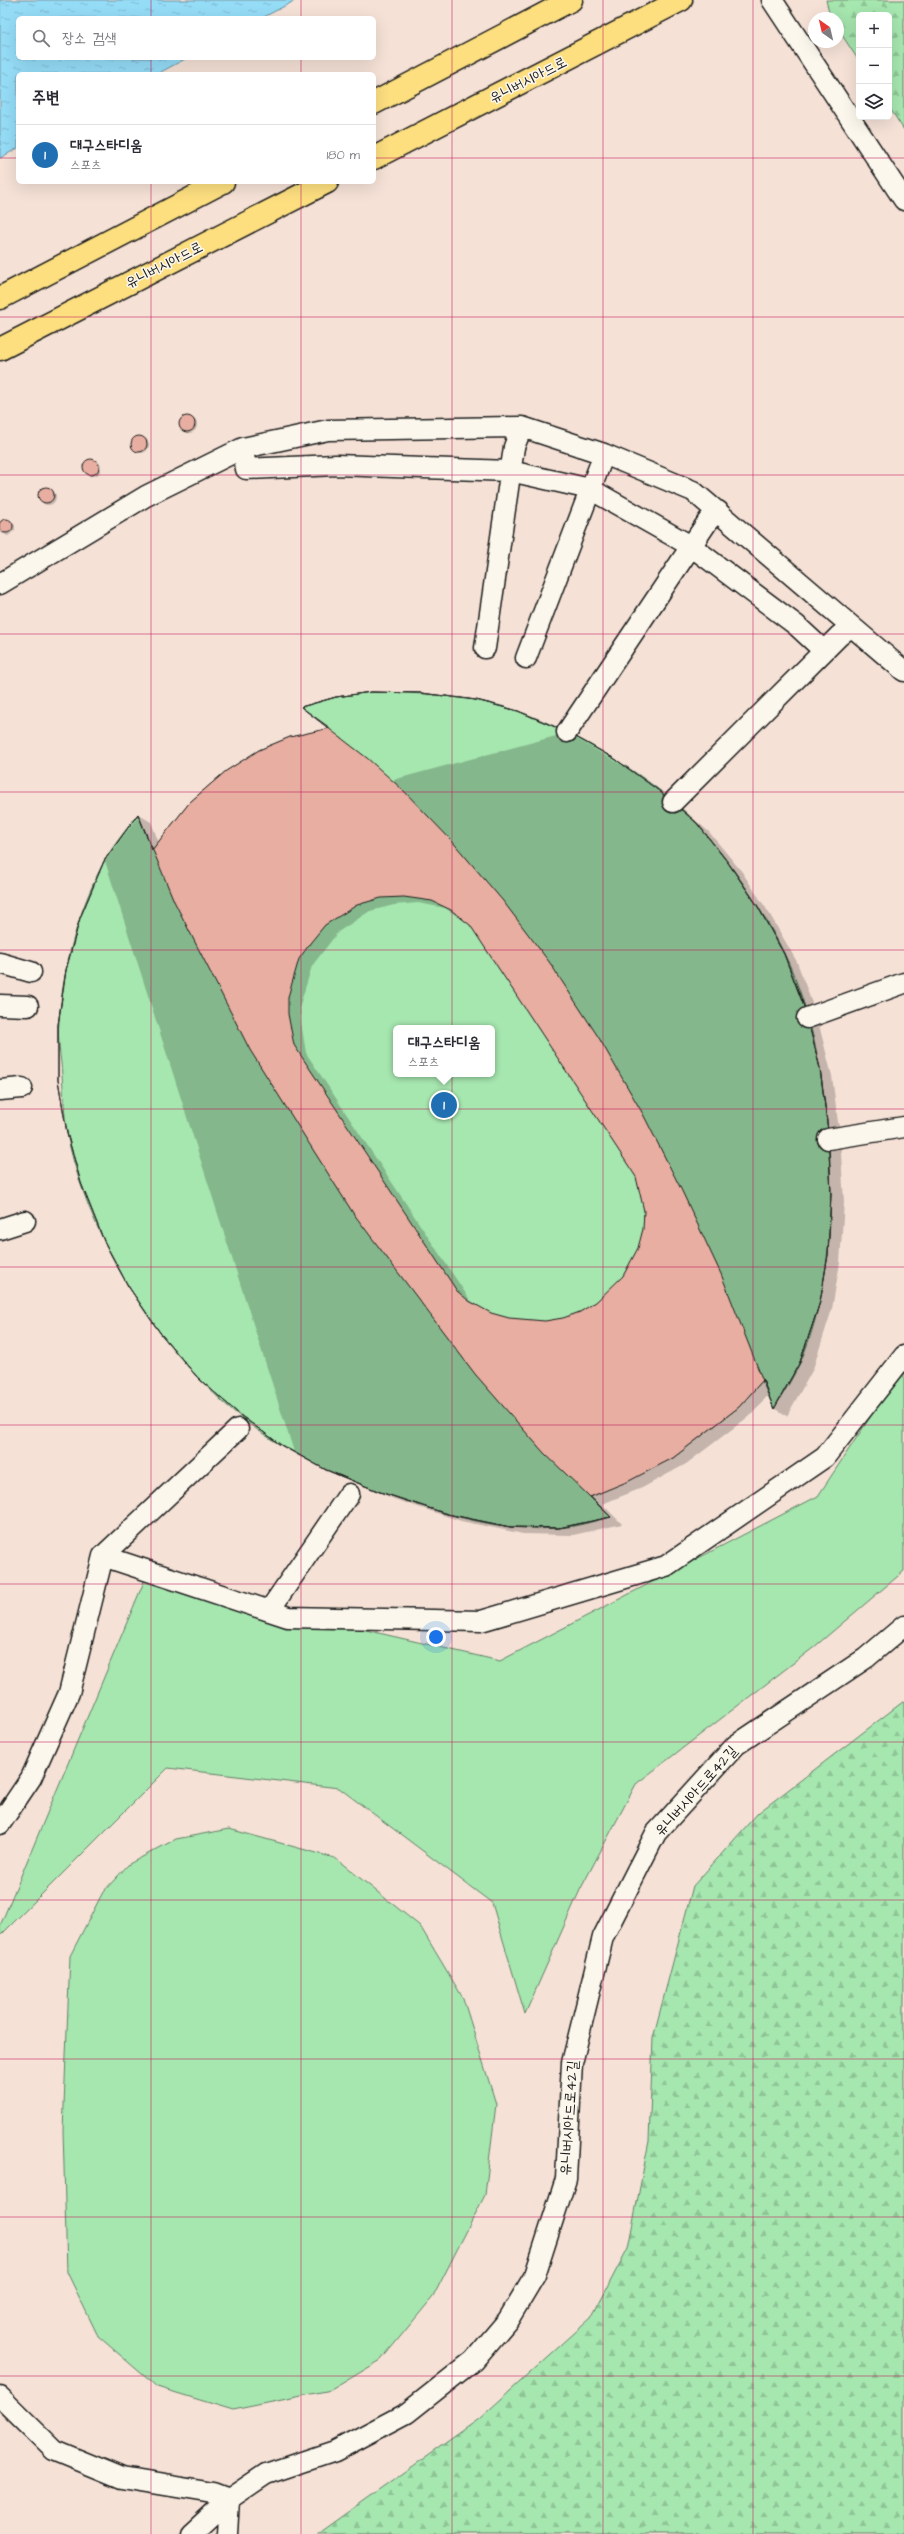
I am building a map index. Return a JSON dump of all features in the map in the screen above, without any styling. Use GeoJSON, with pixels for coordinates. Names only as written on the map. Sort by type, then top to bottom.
{"type":"FeatureCollection","features":[{"type":"Feature","properties":{"kind":"main road"},"geometry":{"type":"LineString","coordinates":[[376,102],[571,0]]}},
{"type":"Feature","properties":{"kind":"main road","name":"유니버시아드로"},"geometry":{"type":"LineString","coordinates":[[376,157],[681,0]]}},
{"type":"Feature","properties":{"kind":"main road"},"geometry":{"type":"LineString","coordinates":[[0,298],[219,184]]}},
{"type":"Feature","properties":{"kind":"main road","name":"유니버시아드로"},"geometry":{"type":"LineString","coordinates":[[0,349],[323,184]]}},
{"type":"Feature","properties":{"kind":"street"},"geometry":{"type":"LineString","coordinates":[[772,0],[904,200]]}},
{"type":"Feature","properties":{"kind":"street"},"geometry":{"type":"LineString","coordinates":[[485,648],[514,447],[522,427]]}},
{"type":"Feature","properties":{"kind":"street"},"geometry":{"type":"LineString","coordinates":[[0,584],[146,496],[243,448],[328,430],[522,427],[604,454],[693,491],[718,511],[850,627],[904,671]]}},
{"type":"Feature","properties":{"kind":"street"},"geometry":{"type":"LineString","coordinates":[[243,448],[246,469],[336,465],[510,471],[590,489],[691,546],[796,625],[824,651]]}},
{"type":"Feature","properties":{"kind":"street"},"geometry":{"type":"LineString","coordinates":[[526,658],[604,454]]}},
{"type":"Feature","properties":{"kind":"street"},"geometry":{"type":"LineString","coordinates":[[567,732],[708,521],[718,511]]}},
{"type":"Feature","properties":{"kind":"street"},"geometry":{"type":"LineString","coordinates":[[673,802],[824,651],[850,627]]}},
{"type":"Feature","properties":{"kind":"street"},"geometry":{"type":"LineString","coordinates":[[0,963],[31,972]]}},
{"type":"Feature","properties":{"kind":"street"},"geometry":{"type":"LineString","coordinates":[[807,1018],[904,983]]}},
{"type":"Feature","properties":{"kind":"street"},"geometry":{"type":"LineString","coordinates":[[0,1005],[28,1006]]}},
{"type":"Feature","properties":{"kind":"street"},"geometry":{"type":"LineString","coordinates":[[0,1090],[22,1088]]}},
{"type":"Feature","properties":{"kind":"street"},"geometry":{"type":"LineString","coordinates":[[828,1139],[904,1127]]}},
{"type":"Feature","properties":{"kind":"street"},"geometry":{"type":"LineString","coordinates":[[0,1229],[25,1221]]}},
{"type":"Feature","properties":{"kind":"street"},"geometry":{"type":"LineString","coordinates":[[104,1556],[288,1617],[481,1621],[666,1566],[825,1458],[904,1356]]}},
{"type":"Feature","properties":{"kind":"street"},"geometry":{"type":"LineString","coordinates":[[0,1824],[31,1778],[69,1693],[104,1556],[238,1429]]}},
{"type":"Feature","properties":{"kind":"street"},"geometry":{"type":"LineString","coordinates":[[269,1611],[349,1494]]}},
{"type":"Feature","properties":{"kind":"street","name":"유니버시아드로42길"},"geometry":{"type":"LineString","coordinates":[[191,2534],[229,2498],[266,2474],[335,2451],[407,2413],[474,2360],[508,2320],[535,2275],[566,2179],[572,2063],[603,1937],[656,1833],[736,1745],[866,1658],[904,1626]]}},
{"type":"Feature","properties":{"kind":"street"},"geometry":{"type":"LineString","coordinates":[[0,2397],[54,2450],[122,2478],[229,2498],[227,2534]]}},
{"type":"Feature","properties":{"kind":"green space"},"geometry":{"type":"Polygon","coordinates":[[[826,0],[904,0],[904,130],[892,112],[892,12],[856,12],[856,56],[844,38],[844,12],[829,12],[826,0]]]}},
{"type":"Feature","properties":{"kind":"green space"},"geometry":{"type":"Polygon","coordinates":[[[371,692],[427,694],[464,698],[482,701],[518,711],[564,731],[589,744],[639,775],[662,792],[698,825],[722,855],[756,903],[784,953],[795,977],[811,1028],[822,1081],[830,1161],[831,1186],[829,1237],[822,1288],[810,1337],[801,1361],[774,1409],[762,1381],[739,1407],[673,1458],[591,1497],[611,1517],[578,1525],[538,1529],[498,1525],[458,1517],[370,1488],[340,1476],[296,1454],[244,1420],[208,1388],[175,1351],[144,1311],[118,1268],[96,1224],[79,1179],[67,1134],[59,1042],[59,1022],[64,981],[79,919],[104,862],[138,814],[152,850],[190,802],[226,771],[259,750],[290,737],[329,729],[301,707],[336,697],[371,692]]]}},
{"type":"Feature","properties":{"kind":"green space"},"geometry":{"type":"Polygon","coordinates":[[[904,1366],[904,1571],[813,1648],[636,1784],[580,1890],[525,2014],[492,1903],[339,1788],[168,1768],[0,1936],[0,1926],[148,1572],[279,1610],[500,1661],[818,1496],[904,1366]]]}},
{"type":"Feature","properties":{"kind":"green space"},"geometry":{"type":"Polygon","coordinates":[[[904,1701],[904,2534],[318,2534],[479,2419],[591,2318],[628,2248],[649,2141],[653,2038],[693,1886],[758,1813],[904,1701]]]}},
{"type":"Feature","properties":{"kind":"green space"},"geometry":{"type":"Polygon","coordinates":[[[229,1829],[335,1858],[420,1926],[463,1998],[496,2104],[485,2195],[433,2297],[381,2360],[331,2390],[233,2410],[157,2387],[98,2336],[67,2272],[63,2131],[70,1956],[103,1892],[129,1864],[176,1839],[229,1829]]]}},
{"type":"Feature","properties":{"kind":"water"},"geometry":{"type":"Polygon","coordinates":[[[0,0],[296,0],[266,16],[16,16],[16,60],[183,60],[161,72],[16,72],[16,149],[0,158],[0,0]]]}},
{"type":"Feature","properties":{"kind":"building"},"geometry":{"type":"Polygon","coordinates":[[[184,416],[190,416],[195,421],[193,430],[190,432],[184,432],[179,427],[179,421],[184,416]]]}},
{"type":"Feature","properties":{"kind":"building"},"geometry":{"type":"Polygon","coordinates":[[[136,436],[142,436],[147,441],[145,450],[142,452],[136,452],[131,447],[131,441],[136,436]]]}},
{"type":"Feature","properties":{"kind":"building"},"geometry":{"type":"Polygon","coordinates":[[[88,459],[94,459],[99,464],[97,473],[94,475],[88,475],[83,470],[83,464],[88,459]]]}},
{"type":"Feature","properties":{"kind":"building"},"geometry":{"type":"Polygon","coordinates":[[[43,487],[49,487],[54,492],[52,501],[49,503],[43,503],[38,498],[38,492],[43,487]]]}},
{"type":"Feature","properties":{"kind":"building"},"geometry":{"type":"Polygon","coordinates":[[[3,519],[9,519],[13,523],[13,529],[9,533],[3,533],[-1,529],[-1,523],[3,519]]]}},
{"type":"Feature","properties":{"kind":"building"},"geometry":{"type":"Polygon","coordinates":[[[371,692],[421,693],[476,700],[518,711],[567,732],[615,759],[658,790],[697,823],[729,864],[757,905],[784,954],[805,1009],[820,1068],[828,1130],[831,1194],[828,1255],[820,1302],[800,1362],[774,1409],[763,1380],[739,1407],[673,1458],[629,1481],[590,1497],[611,1517],[559,1528],[510,1527],[447,1514],[380,1492],[326,1470],[281,1445],[240,1415],[197,1377],[161,1334],[128,1286],[104,1241],[81,1183],[67,1133],[58,1080],[58,1025],[66,970],[80,918],[104,861],[138,814],[152,850],[190,802],[226,771],[259,750],[290,737],[330,728],[301,707],[336,697],[371,692]],[[404,897],[381,898],[357,905],[325,925],[299,959],[288,997],[288,1014],[294,1045],[457,1291],[469,1301],[491,1313],[509,1318],[545,1321],[563,1318],[580,1312],[596,1302],[623,1276],[638,1248],[643,1229],[644,1211],[636,1177],[470,925],[451,910],[432,901],[404,897]]]}},
{"type":"Feature","properties":{"kind":"building"},"geometry":{"type":"Polygon","coordinates":[[[371,692],[421,693],[476,700],[518,711],[567,732],[615,759],[658,790],[697,823],[729,864],[757,905],[784,954],[805,1009],[820,1068],[828,1130],[831,1194],[828,1255],[820,1302],[800,1362],[774,1409],[721,1274],[681,1189],[643,1114],[599,1038],[550,963],[503,901],[451,840],[403,790],[367,758],[301,707],[336,697],[371,692]]]}},
{"type":"Feature","properties":{"kind":"building"},"geometry":{"type":"Polygon","coordinates":[[[138,814],[174,901],[250,1050],[353,1213],[475,1374],[544,1453],[611,1517],[559,1528],[510,1527],[447,1514],[380,1492],[326,1470],[281,1445],[240,1415],[197,1377],[161,1334],[128,1286],[104,1241],[81,1183],[67,1133],[58,1080],[58,1025],[66,970],[80,918],[104,861],[138,814]]]}},
{"type":"Feature","properties":{"kind":"place","name":"대구스타디움"},"geometry":{"type":"Point","coordinates":[444,1105]}}]}
